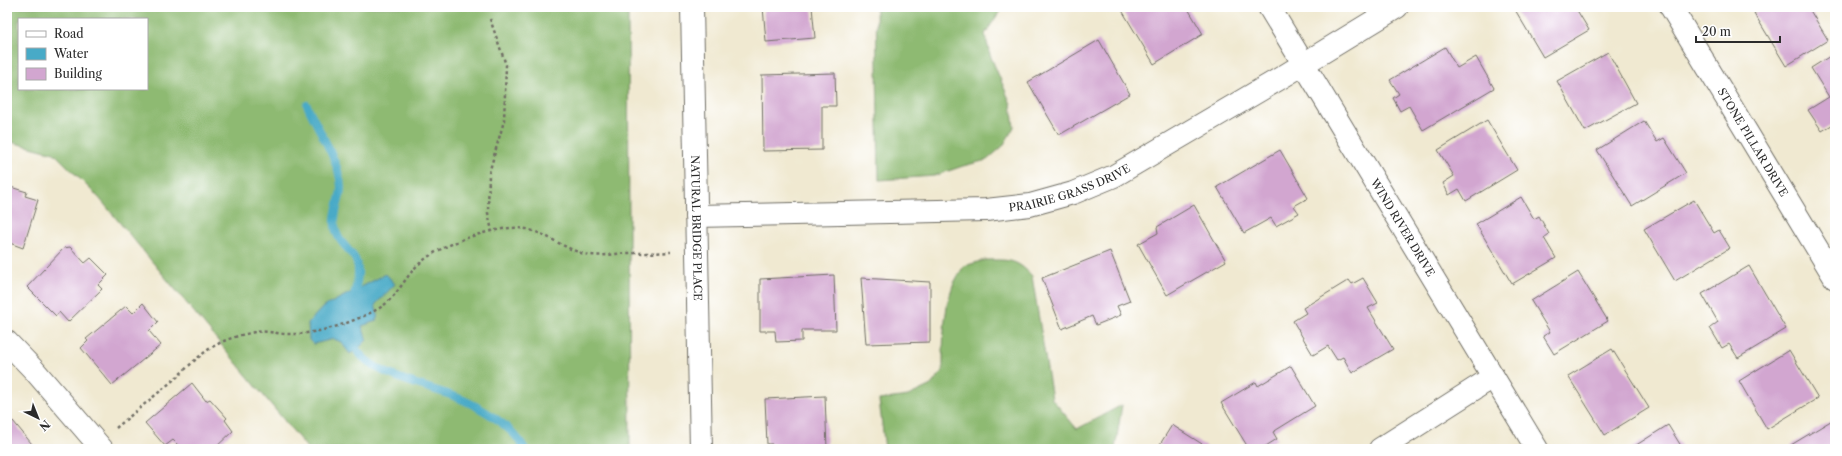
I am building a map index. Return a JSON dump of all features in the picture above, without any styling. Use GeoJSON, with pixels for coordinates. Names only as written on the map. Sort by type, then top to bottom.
{"type":"FeatureCollection","features":[{"type":"Feature","properties":{"kind":"street","name":"NATURAL BRIDGE PLACE"},"geometry":{"type":"LineString","coordinates":[[692,7],[701,449]]}},
{"type":"Feature","properties":{"kind":"street","name":"WIND RIVER DRIVE"},"geometry":{"type":"LineString","coordinates":[[1269,7],[1537,449]]}},
{"type":"Feature","properties":{"kind":"street","name":"PRAIRIE GRASS DRIVE"},"geometry":{"type":"LineString","coordinates":[[696,216],[986,210],[1030,205],[1073,193],[1114,176],[1397,7]]}},
{"type":"Feature","properties":{"kind":"street","name":"STONE PILLAR DRIVE"},"geometry":{"type":"LineString","coordinates":[[1671,7],[1835,278]]}},
{"type":"Feature","properties":{"kind":"street"},"geometry":{"type":"LineString","coordinates":[[7,342],[34,370],[102,449]]}},
{"type":"Feature","properties":{"kind":"street"},"geometry":{"type":"LineString","coordinates":[[1380,449],[1493,377]]}},
{"type":"Feature","properties":{"kind":"path"},"geometry":{"type":"LineString","coordinates":[[490,19],[506,65],[504,121],[489,173],[488,213],[492,231]]}},
{"type":"Feature","properties":{"kind":"path"},"geometry":{"type":"LineString","coordinates":[[116,428],[199,358],[217,345],[238,336],[259,331],[289,334],[309,332],[352,322],[376,310],[393,297],[412,270],[422,261],[464,238],[511,228],[528,229],[543,234],[581,253],[603,257],[626,254],[678,252]]}},
{"type":"Feature","properties":{"kind":"green space"},"geometry":{"type":"Polygon","coordinates":[[[7,7],[628,7],[630,449],[308,449],[100,199],[54,153],[7,141],[7,7]]]}},
{"type":"Feature","properties":{"kind":"green space"},"geometry":{"type":"Polygon","coordinates":[[[876,7],[1007,7],[998,14],[985,34],[990,55],[1011,104],[1014,127],[1003,146],[987,160],[934,176],[879,180],[876,7]]]}},
{"type":"Feature","properties":{"kind":"green space"},"geometry":{"type":"Polygon","coordinates":[[[985,260],[1011,261],[1021,266],[1032,276],[1052,399],[1077,429],[1122,405],[1115,449],[885,449],[879,400],[908,396],[931,385],[943,370],[945,316],[953,285],[964,266],[985,260]]]}},
{"type":"Feature","properties":{"kind":"water"},"geometry":{"type":"Polygon","coordinates":[[[386,274],[395,284],[375,305],[378,315],[376,321],[362,326],[367,340],[359,348],[350,354],[341,342],[334,339],[313,344],[309,340],[308,323],[323,307],[386,274]]]}},
{"type":"Feature","properties":{"kind":"building"},"geometry":{"type":"Polygon","coordinates":[[[763,7],[812,7],[815,38],[766,42],[763,7]]]}},
{"type":"Feature","properties":{"kind":"building"},"geometry":{"type":"Polygon","coordinates":[[[1120,7],[1187,7],[1203,34],[1154,64],[1120,7]]]}},
{"type":"Feature","properties":{"kind":"building"},"geometry":{"type":"Polygon","coordinates":[[[1575,7],[1589,30],[1543,57],[1514,8],[1575,7]]]}},
{"type":"Feature","properties":{"kind":"building"},"geometry":{"type":"Polygon","coordinates":[[[1765,7],[1808,7],[1828,40],[1786,66],[1754,13],[1765,7]]]}},
{"type":"Feature","properties":{"kind":"building"},"geometry":{"type":"Polygon","coordinates":[[[1099,40],[1130,94],[1059,135],[1028,82],[1099,40]]]}},
{"type":"Feature","properties":{"kind":"building"},"geometry":{"type":"Polygon","coordinates":[[[1445,47],[1457,68],[1476,57],[1494,88],[1423,130],[1409,106],[1400,111],[1393,98],[1399,94],[1390,80],[1445,47]]]}},
{"type":"Feature","properties":{"kind":"building"},"geometry":{"type":"Polygon","coordinates":[[[1608,52],[1636,103],[1585,131],[1557,81],[1608,52]]]}},
{"type":"Feature","properties":{"kind":"building"},"geometry":{"type":"Polygon","coordinates":[[[1835,53],[1835,123],[1822,131],[1808,110],[1829,97],[1811,68],[1835,53]]]}},
{"type":"Feature","properties":{"kind":"building"},"geometry":{"type":"Polygon","coordinates":[[[835,73],[836,106],[822,106],[822,150],[763,151],[762,75],[835,73]]]}},
{"type":"Feature","properties":{"kind":"building"},"geometry":{"type":"Polygon","coordinates":[[[1487,120],[1517,170],[1466,201],[1459,189],[1449,195],[1443,183],[1454,176],[1438,150],[1487,120]]]}},
{"type":"Feature","properties":{"kind":"building"},"geometry":{"type":"Polygon","coordinates":[[[1644,121],[1657,142],[1664,138],[1686,173],[1632,206],[1597,150],[1644,121]]]}},
{"type":"Feature","properties":{"kind":"building"},"geometry":{"type":"Polygon","coordinates":[[[1280,150],[1308,198],[1294,206],[1299,213],[1276,226],[1271,218],[1244,233],[1217,187],[1280,150]]]}},
{"type":"Feature","properties":{"kind":"building"},"geometry":{"type":"Polygon","coordinates":[[[7,186],[27,192],[25,196],[38,200],[23,248],[7,242],[7,186]]]}},
{"type":"Feature","properties":{"kind":"building"},"geometry":{"type":"Polygon","coordinates":[[[1521,197],[1534,219],[1539,216],[1549,234],[1544,238],[1556,258],[1512,284],[1476,224],[1521,197]]]}},
{"type":"Feature","properties":{"kind":"building"},"geometry":{"type":"Polygon","coordinates":[[[1694,200],[1714,233],[1719,230],[1730,248],[1675,281],[1644,229],[1694,200]]]}},
{"type":"Feature","properties":{"kind":"building"},"geometry":{"type":"Polygon","coordinates":[[[1194,205],[1226,261],[1167,295],[1138,244],[1158,233],[1157,227],[1194,205]]]}},
{"type":"Feature","properties":{"kind":"building"},"geometry":{"type":"Polygon","coordinates":[[[70,247],[85,263],[91,258],[108,275],[98,285],[102,289],[68,322],[59,312],[56,316],[27,287],[64,248],[70,247]]]}},
{"type":"Feature","properties":{"kind":"building"},"geometry":{"type":"Polygon","coordinates":[[[1110,251],[1130,301],[1117,306],[1121,315],[1096,325],[1092,316],[1062,329],[1042,278],[1110,251]]]}},
{"type":"Feature","properties":{"kind":"building"},"geometry":{"type":"Polygon","coordinates":[[[1749,266],[1786,329],[1738,358],[1729,344],[1722,348],[1710,328],[1718,322],[1702,294],[1749,266]]]}},
{"type":"Feature","properties":{"kind":"building"},"geometry":{"type":"Polygon","coordinates":[[[1578,272],[1608,321],[1554,354],[1543,336],[1550,332],[1531,301],[1578,272]]]}},
{"type":"Feature","properties":{"kind":"building"},"geometry":{"type":"Polygon","coordinates":[[[834,275],[836,330],[802,330],[802,341],[776,342],[775,331],[760,331],[760,279],[834,275]]]}},
{"type":"Feature","properties":{"kind":"building"},"geometry":{"type":"Polygon","coordinates":[[[861,278],[930,282],[930,342],[866,344],[861,278]]]}},
{"type":"Feature","properties":{"kind":"building"},"geometry":{"type":"Polygon","coordinates":[[[1363,278],[1378,303],[1368,308],[1393,349],[1352,373],[1343,357],[1337,360],[1328,346],[1313,355],[1293,321],[1306,313],[1303,308],[1349,280],[1352,284],[1363,278]]]}},
{"type":"Feature","properties":{"kind":"building"},"geometry":{"type":"Polygon","coordinates":[[[143,303],[158,322],[149,331],[161,345],[112,385],[81,348],[88,341],[86,339],[126,306],[133,313],[143,303]]]}},
{"type":"Feature","properties":{"kind":"building"},"geometry":{"type":"Polygon","coordinates":[[[1612,349],[1649,408],[1605,435],[1568,376],[1612,349]]]}},
{"type":"Feature","properties":{"kind":"building"},"geometry":{"type":"Polygon","coordinates":[[[1789,350],[1818,398],[1767,429],[1739,381],[1789,350]]]}},
{"type":"Feature","properties":{"kind":"building"},"geometry":{"type":"Polygon","coordinates":[[[1291,366],[1315,406],[1273,432],[1277,439],[1261,449],[1249,449],[1221,403],[1256,382],[1258,386],[1291,366]]]}},
{"type":"Feature","properties":{"kind":"building"},"geometry":{"type":"Polygon","coordinates":[[[192,383],[206,401],[210,399],[227,418],[225,420],[233,431],[214,449],[177,449],[180,447],[173,440],[165,446],[145,423],[192,383]]]}},
{"type":"Feature","properties":{"kind":"building"},"geometry":{"type":"Polygon","coordinates":[[[825,396],[827,449],[772,449],[772,444],[767,444],[765,399],[825,396]]]}},
{"type":"Feature","properties":{"kind":"building"},"geometry":{"type":"Polygon","coordinates":[[[1834,419],[1835,449],[1793,449],[1791,445],[1834,419]]]}},
{"type":"Feature","properties":{"kind":"building"},"geometry":{"type":"Polygon","coordinates":[[[13,421],[36,449],[7,449],[7,425],[13,421]]]}},
{"type":"Feature","properties":{"kind":"building"},"geometry":{"type":"Polygon","coordinates":[[[1172,425],[1210,449],[1157,449],[1172,425]]]}},
{"type":"Feature","properties":{"kind":"building"},"geometry":{"type":"Polygon","coordinates":[[[1668,425],[1683,449],[1630,449],[1668,425]]]}},
{"type":"Feature","properties":{"kind":"waterway"},"geometry":{"type":"LineString","coordinates":[[307,105],[327,145],[340,177],[341,192],[335,216],[335,226],[337,235],[354,257],[358,267],[358,278],[353,299]]}},
{"type":"Feature","properties":{"kind":"waterway"},"geometry":{"type":"LineString","coordinates":[[352,340],[358,352],[369,363],[383,371],[461,399],[488,413],[506,426],[520,441],[525,449]]}}]}
